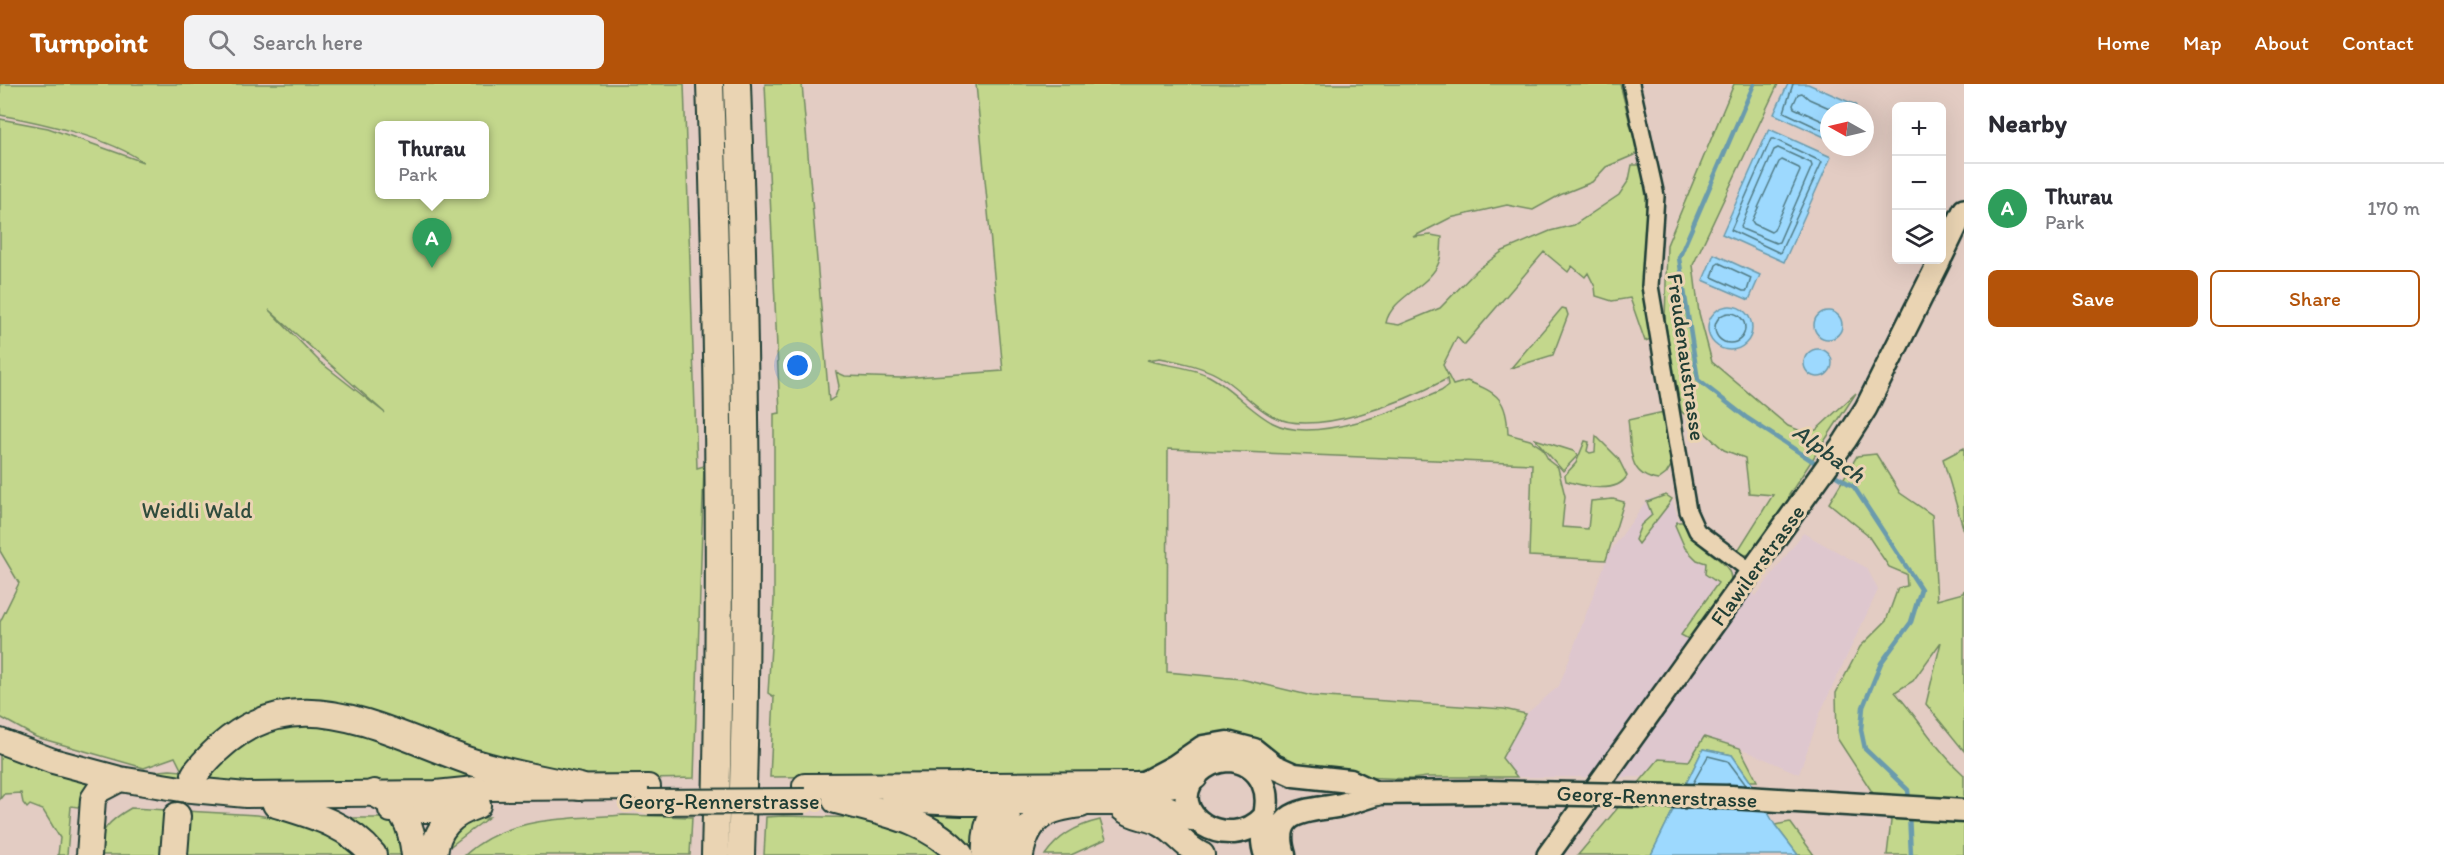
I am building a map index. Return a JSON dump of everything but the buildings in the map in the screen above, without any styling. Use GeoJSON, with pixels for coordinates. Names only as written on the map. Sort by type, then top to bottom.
{"type":"FeatureCollection","features":[{"type":"Feature","properties":{"kind":"highway"},"geometry":{"type":"LineString","coordinates":[[710,84],[720,522],[715,855]]}},
{"type":"Feature","properties":{"kind":"highway"},"geometry":{"type":"LineString","coordinates":[[737,84],[746,426],[741,855]]}},
{"type":"Feature","properties":{"kind":"highway"},"geometry":{"type":"LineString","coordinates":[[195,774],[225,741],[245,728],[271,718],[315,712],[364,721],[494,768],[580,786]]}},
{"type":"Feature","properties":{"kind":"highway"},"geometry":{"type":"LineString","coordinates":[[700,855],[705,769],[718,739]]}},
{"type":"Feature","properties":{"kind":"highway","name":"Georg-Rennerstrasse"},"geometry":{"type":"LineString","coordinates":[[6,743],[64,764],[120,779],[181,789],[246,795],[374,794],[580,786],[648,794]]}},
{"type":"Feature","properties":{"kind":"highway","name":"Georg-Rennerstrasse"},"geometry":{"type":"LineString","coordinates":[[246,795],[276,804],[316,805],[338,809],[430,810],[648,794],[805,794],[966,785],[1030,786],[1147,781],[1172,786],[1194,777]]}},
{"type":"Feature","properties":{"kind":"highway"},"geometry":{"type":"LineString","coordinates":[[89,855],[93,799],[99,790],[120,779]]}},
{"type":"Feature","properties":{"kind":"highway"},"geometry":{"type":"LineString","coordinates":[[743,779],[748,855]]}},
{"type":"Feature","properties":{"kind":"highway"},"geometry":{"type":"LineString","coordinates":[[966,785],[991,794],[1000,803],[1009,824],[1011,855]]}},
{"type":"Feature","properties":{"kind":"highway"},"geometry":{"type":"LineString","coordinates":[[986,855],[987,826],[993,811],[1018,789],[1030,786]]}},
{"type":"Feature","properties":{"kind":"highway"},"geometry":{"type":"LineString","coordinates":[[374,794],[388,800],[400,810],[411,830],[415,855]]}},
{"type":"Feature","properties":{"kind":"highway","name":"Georg-Rennerstrasse"},"geometry":{"type":"LineString","coordinates":[[805,794],[836,801],[1160,805],[1191,818]]}},
{"type":"Feature","properties":{"kind":"highway"},"geometry":{"type":"LineString","coordinates":[[836,801],[921,825],[948,843],[960,855]]}},
{"type":"Feature","properties":{"kind":"highway"},"geometry":{"type":"LineString","coordinates":[[276,804],[340,827],[373,855]]}},
{"type":"Feature","properties":{"kind":"highway"},"geometry":{"type":"LineString","coordinates":[[1020,855],[1028,829],[1045,811],[1081,804]]}},
{"type":"Feature","properties":{"kind":"highway"},"geometry":{"type":"LineString","coordinates":[[1117,804],[1131,815],[1160,824],[1189,848],[1202,855]]}},
{"type":"Feature","properties":{"kind":"highway"},"geometry":{"type":"LineString","coordinates":[[434,855],[443,825],[462,810],[477,805]]}},
{"type":"Feature","properties":{"kind":"highway"},"geometry":{"type":"LineString","coordinates":[[174,855],[177,816]]}},
{"type":"Feature","properties":{"kind":"main road","name":"Flawilerstrasse"},"geometry":{"type":"LineString","coordinates":[[1946,248],[1964,210]]}},
{"type":"Feature","properties":{"kind":"main road","name":"Flawilerstrasse"},"geometry":{"type":"LineString","coordinates":[[1548,855],[1806,498],[1866,408],[1938,264]]}},
{"type":"Feature","properties":{"kind":"main road"},"geometry":{"type":"LineString","coordinates":[[1147,781],[1174,767],[1203,747],[1227,742],[1254,750],[1274,766],[1294,775],[1350,781],[1377,794]]}},
{"type":"Feature","properties":{"kind":"main road"},"geometry":{"type":"LineString","coordinates":[[1265,812],[1240,847],[1213,837],[1204,832],[1191,818],[1188,796],[1194,777],[1211,764],[1221,760],[1243,763],[1259,776],[1267,796],[1262,839],[1266,855]]}},
{"type":"Feature","properties":{"kind":"main road","name":"Georg-Rennerstrasse"},"geometry":{"type":"LineString","coordinates":[[1259,776],[1274,783],[1297,788],[1350,793],[1485,792],[1730,797],[1964,811]]}},
{"type":"Feature","properties":{"kind":"main road","name":"Georg-Rennerstrasse"},"geometry":{"type":"LineString","coordinates":[[1265,812],[1300,799],[1350,793]]}},
{"type":"Feature","properties":{"kind":"main road"},"geometry":{"type":"LineString","coordinates":[[1284,855],[1281,833],[1285,823],[1294,813],[1341,805],[1377,794]]}},
{"type":"Feature","properties":{"kind":"street","name":"Freudenaustrasse"},"geometry":{"type":"LineString","coordinates":[[1631,84],[1656,196],[1650,286],[1688,512],[1697,531],[1752,572]]}},
{"type":"Feature","properties":{"kind":"shaded area"},"geometry":{"type":"Polygon","coordinates":[[[1671,497],[1679,521],[1756,596],[1803,533],[1867,568],[1878,590],[1821,711],[1799,774],[1740,748],[1704,737],[1689,761],[1659,759],[1643,777],[1517,777],[1502,759],[1526,714],[1559,686],[1609,553],[1648,499],[1671,497]]]}},
{"type":"Feature","properties":{"kind":"green space","name":"Weidli Wald"},"geometry":{"type":"Polygon","coordinates":[[[0,84],[684,84],[697,468],[704,466],[694,778],[608,777],[522,766],[371,714],[337,706],[304,703],[273,707],[242,719],[212,740],[183,772],[201,774],[225,746],[253,729],[282,720],[312,719],[344,723],[376,732],[459,764],[522,781],[484,782],[431,788],[295,787],[193,780],[148,772],[182,771],[175,757],[144,768],[36,737],[0,717],[0,622],[19,583],[0,551],[0,119],[48,128],[143,162],[129,153],[94,138],[0,115],[0,84]],[[269,310],[320,362],[385,413],[269,310]]]}},
{"type":"Feature","properties":{"kind":"green space"},"geometry":{"type":"Polygon","coordinates":[[[765,84],[802,84],[829,401],[835,397],[839,386],[836,372],[845,376],[901,378],[1003,371],[976,84],[1620,84],[1631,127],[1640,149],[1634,155],[1606,167],[1592,182],[1560,195],[1533,210],[1507,205],[1450,218],[1413,237],[1431,235],[1442,237],[1440,259],[1428,278],[1395,306],[1386,323],[1399,325],[1440,308],[1477,270],[1503,251],[1550,231],[1574,225],[1619,195],[1629,180],[1632,165],[1643,165],[1647,211],[1643,269],[1651,339],[1645,341],[1630,298],[1612,301],[1596,296],[1595,287],[1588,273],[1585,277],[1572,266],[1568,272],[1544,252],[1464,345],[1457,337],[1443,365],[1453,385],[1467,381],[1486,389],[1499,399],[1506,413],[1508,434],[1530,440],[1542,448],[1549,461],[1558,468],[1565,496],[1562,527],[1588,529],[1591,501],[1613,499],[1624,502],[1606,560],[1529,556],[1532,464],[1168,449],[1167,672],[1241,679],[1312,696],[1504,709],[1526,714],[1502,758],[1517,777],[1411,779],[1332,776],[1280,759],[1266,746],[1242,734],[1222,733],[1188,743],[1168,763],[1122,774],[770,777],[774,697],[768,693],[774,600],[774,414],[780,413],[765,84]],[[1160,358],[1147,360],[1194,370],[1209,376],[1265,418],[1291,429],[1311,430],[1357,422],[1403,407],[1448,386],[1447,379],[1385,406],[1336,420],[1312,423],[1290,422],[1272,416],[1218,375],[1194,366],[1160,358]]]}},
{"type":"Feature","properties":{"kind":"green space"},"geometry":{"type":"Polygon","coordinates":[[[1734,84],[1778,84],[1693,265],[1699,313],[1712,362],[1788,426],[1801,431],[1816,430],[1856,393],[1789,495],[1794,495],[1755,553],[1746,555],[1737,552],[1773,495],[1749,493],[1745,458],[1724,450],[1681,411],[1665,321],[1667,245],[1734,84]]]}},
{"type":"Feature","properties":{"kind":"green space"},"geometry":{"type":"Polygon","coordinates":[[[1562,308],[1566,309],[1568,315],[1553,355],[1511,368],[1562,308]]]}},
{"type":"Feature","properties":{"kind":"green space"},"geometry":{"type":"Polygon","coordinates":[[[1664,412],[1671,466],[1658,480],[1647,477],[1635,465],[1632,458],[1628,420],[1664,412]]]}},
{"type":"Feature","properties":{"kind":"green space"},"geometry":{"type":"Polygon","coordinates":[[[1596,436],[1618,458],[1627,476],[1615,486],[1599,488],[1566,481],[1565,475],[1576,463],[1585,441],[1589,442],[1587,451],[1595,452],[1596,436]]]}},
{"type":"Feature","properties":{"kind":"green space"},"geometry":{"type":"Polygon","coordinates":[[[1535,439],[1573,451],[1578,455],[1563,471],[1535,439]]]}},
{"type":"Feature","properties":{"kind":"green space"},"geometry":{"type":"Polygon","coordinates":[[[1964,448],[1964,531],[1943,459],[1964,448]]]}},
{"type":"Feature","properties":{"kind":"green space"},"geometry":{"type":"Polygon","coordinates":[[[1876,454],[1900,493],[1932,515],[1937,600],[1963,593],[1964,590],[1964,751],[1926,704],[1941,642],[1913,681],[1895,692],[1945,756],[1964,775],[1964,855],[1887,855],[1891,821],[1837,738],[1836,693],[1860,647],[1886,621],[1898,588],[1907,586],[1906,574],[1889,567],[1867,534],[1829,503],[1857,456],[1876,454]]]}},
{"type":"Feature","properties":{"kind":"green space"},"geometry":{"type":"Polygon","coordinates":[[[1666,495],[1672,499],[1638,544],[1635,540],[1641,525],[1652,515],[1647,502],[1666,495]]]}},
{"type":"Feature","properties":{"kind":"green space"},"geometry":{"type":"Polygon","coordinates":[[[1677,522],[1682,522],[1697,542],[1722,562],[1727,568],[1731,582],[1728,590],[1724,587],[1720,597],[1722,599],[1715,610],[1712,608],[1704,619],[1706,621],[1692,641],[1681,635],[1718,583],[1705,574],[1706,563],[1697,560],[1685,548],[1675,525],[1677,522]]]}},
{"type":"Feature","properties":{"kind":"green space"},"geometry":{"type":"Polygon","coordinates":[[[1704,737],[1740,748],[1757,781],[1750,781],[1732,755],[1703,749],[1651,855],[1578,855],[1659,759],[1689,761],[1704,737]]]}},
{"type":"Feature","properties":{"kind":"green space"},"geometry":{"type":"Polygon","coordinates":[[[0,754],[26,765],[92,783],[85,808],[71,806],[67,855],[58,855],[60,838],[43,810],[30,805],[27,808],[23,803],[21,793],[4,794],[0,799],[0,754]]]}},
{"type":"Feature","properties":{"kind":"green space"},"geometry":{"type":"Polygon","coordinates":[[[131,808],[257,815],[306,823],[329,831],[361,855],[97,855],[103,832],[117,817],[131,808]]]}},
{"type":"Feature","properties":{"kind":"green space"},"geometry":{"type":"Polygon","coordinates":[[[906,812],[984,812],[980,855],[970,855],[906,812]]]}},
{"type":"Feature","properties":{"kind":"green space"},"geometry":{"type":"Polygon","coordinates":[[[624,815],[692,817],[690,855],[465,855],[500,832],[520,826],[561,819],[624,815]]]}},
{"type":"Feature","properties":{"kind":"green space"},"geometry":{"type":"Polygon","coordinates":[[[489,817],[444,851],[451,837],[461,827],[474,820],[489,817]]]}},
{"type":"Feature","properties":{"kind":"green space"},"geometry":{"type":"Polygon","coordinates":[[[766,817],[869,818],[911,829],[948,855],[764,855],[766,817]]]}},
{"type":"Feature","properties":{"kind":"green space"},"geometry":{"type":"Polygon","coordinates":[[[347,818],[392,818],[410,855],[381,855],[347,818]]]}},
{"type":"Feature","properties":{"kind":"green space"},"geometry":{"type":"Polygon","coordinates":[[[1100,820],[1106,839],[1071,855],[1045,855],[1069,832],[1100,820]]]}},
{"type":"Feature","properties":{"kind":"green space"},"geometry":{"type":"Polygon","coordinates":[[[1790,822],[1814,855],[1798,855],[1775,825],[1790,822]]]}},
{"type":"Feature","properties":{"kind":"water"},"geometry":{"type":"Polygon","coordinates":[[[1788,84],[1808,84],[1849,102],[1820,102],[1820,135],[1774,114],[1788,84]]]}},
{"type":"Feature","properties":{"kind":"water"},"geometry":{"type":"Polygon","coordinates":[[[1769,129],[1820,152],[1820,156],[1831,157],[1784,262],[1722,234],[1769,129]]]}},
{"type":"Feature","properties":{"kind":"water"},"geometry":{"type":"Polygon","coordinates":[[[1714,254],[1760,275],[1749,300],[1703,280],[1714,254]]]}},
{"type":"Feature","properties":{"kind":"water"},"geometry":{"type":"Polygon","coordinates":[[[1730,306],[1745,313],[1752,328],[1745,343],[1730,350],[1715,343],[1708,328],[1715,313],[1730,306]]]}},
{"type":"Feature","properties":{"kind":"water"},"geometry":{"type":"Polygon","coordinates":[[[1828,311],[1838,315],[1842,325],[1838,335],[1828,339],[1818,335],[1814,325],[1818,315],[1828,311]]]}},
{"type":"Feature","properties":{"kind":"water"},"geometry":{"type":"Polygon","coordinates":[[[1818,349],[1828,353],[1832,363],[1828,373],[1818,377],[1808,373],[1804,363],[1808,353],[1818,349]]]}},
{"type":"Feature","properties":{"kind":"water"},"geometry":{"type":"Polygon","coordinates":[[[1703,749],[1732,755],[1775,825],[1798,855],[1651,855],[1703,749]]]}},
{"type":"Feature","properties":{"kind":"waterway","name":"Alpbach"},"geometry":{"type":"LineString","coordinates":[[1754,84],[1679,258],[1698,380],[1747,418],[1820,466]]}},
{"type":"Feature","properties":{"kind":"waterway","name":"Alpbach"},"geometry":{"type":"LineString","coordinates":[[1830,472],[1854,487],[1921,589],[1911,622],[1881,663],[1863,707],[1861,730],[1865,749],[1908,790],[1909,801]]}},
{"type":"Feature","properties":{"kind":"waterway","name":"Alpbach"},"geometry":{"type":"LineString","coordinates":[[1909,813],[1911,855]]}},
{"type":"Feature","properties":{"kind":"place","name":"Thurau"},"geometry":{"type":"Point","coordinates":[432,268]}}]}
